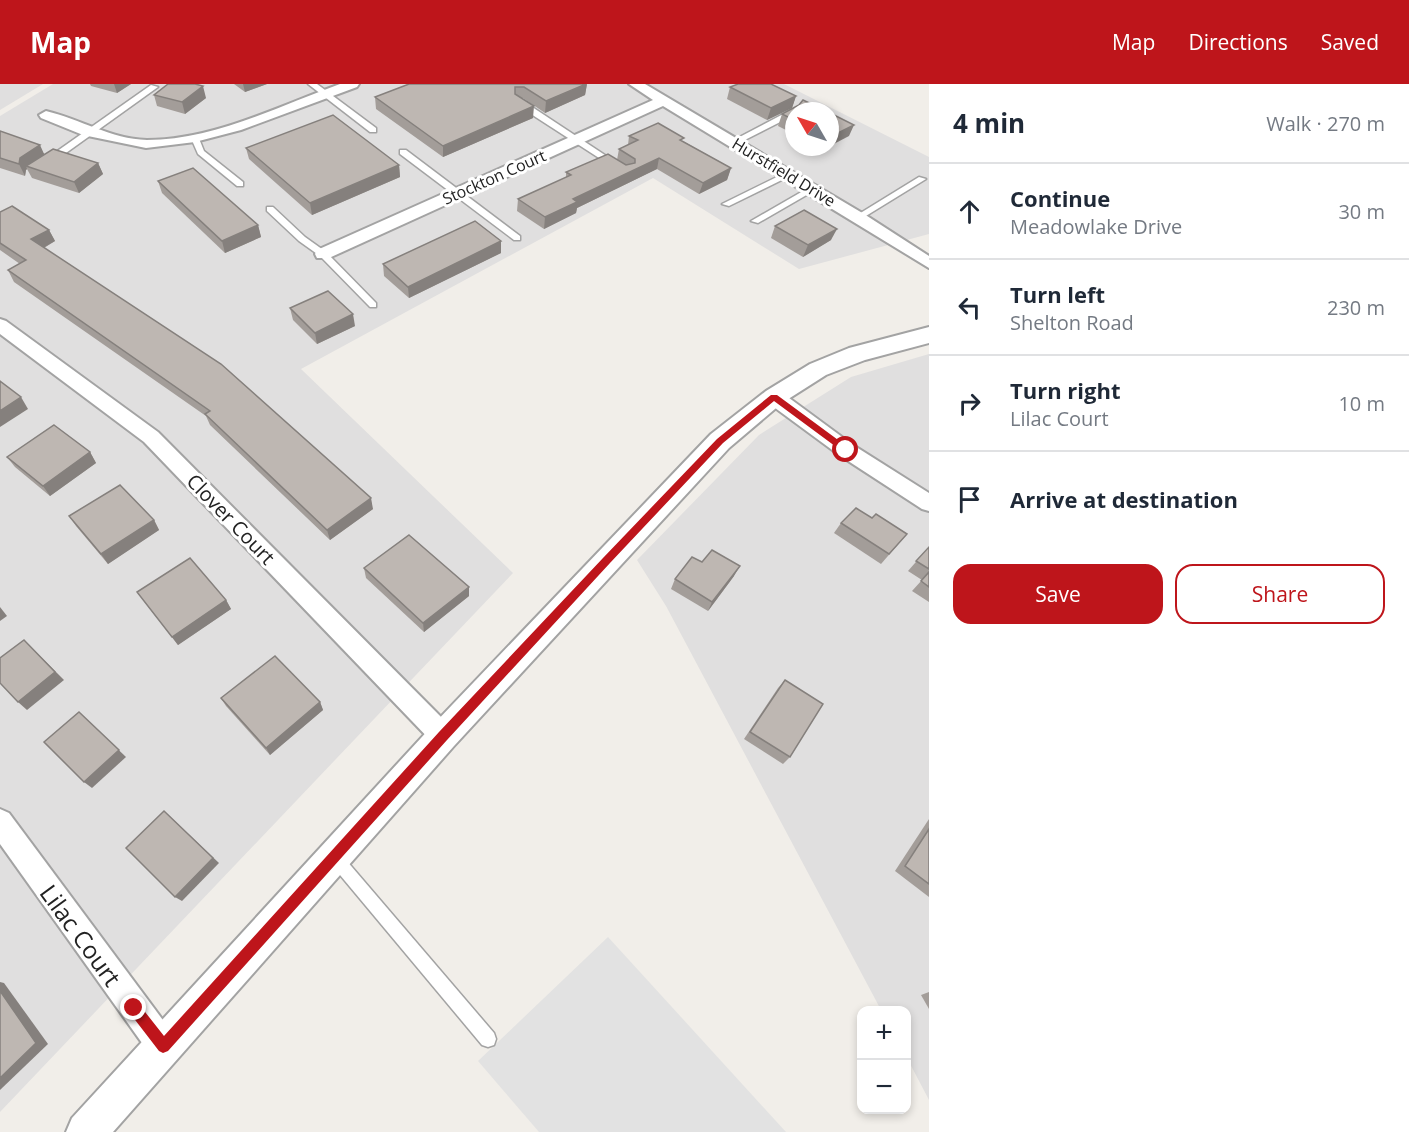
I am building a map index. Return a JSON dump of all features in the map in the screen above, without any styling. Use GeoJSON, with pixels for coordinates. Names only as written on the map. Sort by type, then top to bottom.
{"type":"FeatureCollection","features":[{"type":"Feature","properties":{"kind":"street"},"geometry":{"type":"LineString","coordinates":[[46,114],[91,133],[146,144],[195,138],[236,127],[352,84]]}},
{"type":"Feature","properties":{"kind":"street","name":"Hurstfield Drive"},"geometry":{"type":"LineString","coordinates":[[636,84],[813,189],[929,263]]}},
{"type":"Feature","properties":{"kind":"street","name":"Stockton Court"},"geometry":{"type":"LineString","coordinates":[[323,254],[664,100]]}},
{"type":"Feature","properties":{"kind":"street","name":"Clover Court"},"geometry":{"type":"LineString","coordinates":[[0,325],[150,437],[443,736]]}},
{"type":"Feature","properties":{"kind":"street"},"geometry":{"type":"LineString","coordinates":[[86,1132],[443,736],[720,441],[774,397],[807,375],[835,362],[929,336]]}},
{"type":"Feature","properties":{"kind":"street"},"geometry":{"type":"LineString","coordinates":[[774,397],[846,450],[929,503]]}},
{"type":"Feature","properties":{"kind":"street","name":"Lilac Court"},"geometry":{"type":"LineString","coordinates":[[0,822],[163,1046]]}},
{"type":"Feature","properties":{"kind":"lane"},"geometry":{"type":"LineString","coordinates":[[312,84],[374,130]]}},
{"type":"Feature","properties":{"kind":"lane"},"geometry":{"type":"LineString","coordinates":[[38,168],[154,87]]}},
{"type":"Feature","properties":{"kind":"lane"},"geometry":{"type":"LineString","coordinates":[[519,102],[628,173]]}},
{"type":"Feature","properties":{"kind":"lane"},"geometry":{"type":"LineString","coordinates":[[734,142],[785,116]]}},
{"type":"Feature","properties":{"kind":"lane"},"geometry":{"type":"LineString","coordinates":[[195,138],[201,152],[240,184]]}},
{"type":"Feature","properties":{"kind":"lane"},"geometry":{"type":"LineString","coordinates":[[403,152],[517,238]]}},
{"type":"Feature","properties":{"kind":"lane"},"geometry":{"type":"LineString","coordinates":[[726,204],[788,175]]}},
{"type":"Feature","properties":{"kind":"lane"},"geometry":{"type":"LineString","coordinates":[[858,217],[922,179]]}},
{"type":"Feature","properties":{"kind":"lane"},"geometry":{"type":"LineString","coordinates":[[755,221],[813,189]]}},
{"type":"Feature","properties":{"kind":"lane"},"geometry":{"type":"LineString","coordinates":[[270,209],[302,239],[323,254],[373,305]]}},
{"type":"Feature","properties":{"kind":"lane"},"geometry":{"type":"LineString","coordinates":[[334,857],[488,1039]]}},
{"type":"Feature","properties":{"kind":"shaded area"},"geometry":{"type":"Polygon","coordinates":[[[0,84],[43,84],[0,110],[0,84]]]}},
{"type":"Feature","properties":{"kind":"shaded area"},"geometry":{"type":"Polygon","coordinates":[[[53,84],[784,84],[820,102],[785,102],[785,156],[839,156],[839,112],[929,157],[929,234],[799,269],[653,178],[301,369],[513,573],[0,1112],[0,116],[53,84]]]}},
{"type":"Feature","properties":{"kind":"shaded area"},"geometry":{"type":"Polygon","coordinates":[[[929,354],[929,1100],[911,1066],[911,1006],[879,1006],[666,606],[637,560],[759,435],[851,377],[929,354]]]}},
{"type":"Feature","properties":{"kind":"shaded area"},"geometry":{"type":"Polygon","coordinates":[[[608,937],[786,1132],[539,1132],[478,1061],[608,937]]]}},
{"type":"Feature","properties":{"kind":"building"},"geometry":{"type":"Polygon","coordinates":[[[168,84],[203,86],[182,102],[154,95],[168,84]]]}},
{"type":"Feature","properties":{"kind":"building"},"geometry":{"type":"Polygon","coordinates":[[[409,84],[586,84],[546,101],[524,87],[515,87],[515,94],[534,106],[443,146],[375,97],[409,84]]]}},
{"type":"Feature","properties":{"kind":"building"},"geometry":{"type":"Polygon","coordinates":[[[738,84],[771,84],[796,96],[771,108],[730,87],[738,84]]]}},
{"type":"Feature","properties":{"kind":"building"},"geometry":{"type":"Polygon","coordinates":[[[333,115],[399,165],[310,203],[246,148],[333,115]]]}},
{"type":"Feature","properties":{"kind":"building"},"geometry":{"type":"Polygon","coordinates":[[[839,118],[854,125],[839,132],[839,118]]]}},
{"type":"Feature","properties":{"kind":"building"},"geometry":{"type":"Polygon","coordinates":[[[658,123],[684,138],[680,140],[731,168],[703,183],[659,158],[573,199],[577,202],[545,217],[518,199],[571,175],[566,172],[608,154],[626,165],[635,163],[635,159],[619,149],[638,140],[629,136],[658,123]]]}},
{"type":"Feature","properties":{"kind":"building"},"geometry":{"type":"Polygon","coordinates":[[[0,131],[40,145],[20,158],[19,164],[0,158],[0,131]]]}},
{"type":"Feature","properties":{"kind":"building"},"geometry":{"type":"Polygon","coordinates":[[[53,149],[98,163],[74,182],[26,166],[53,149]]]}},
{"type":"Feature","properties":{"kind":"building"},"geometry":{"type":"Polygon","coordinates":[[[193,168],[258,225],[222,241],[158,181],[193,168]]]}},
{"type":"Feature","properties":{"kind":"building"},"geometry":{"type":"Polygon","coordinates":[[[12,206],[49,230],[31,239],[221,364],[371,498],[327,530],[205,414],[210,411],[8,270],[26,260],[0,243],[0,212],[12,206]]]}},
{"type":"Feature","properties":{"kind":"building"},"geometry":{"type":"Polygon","coordinates":[[[804,210],[837,229],[808,245],[775,226],[804,210]]]}},
{"type":"Feature","properties":{"kind":"building"},"geometry":{"type":"Polygon","coordinates":[[[475,221],[501,241],[408,287],[383,264],[475,221]]]}},
{"type":"Feature","properties":{"kind":"building"},"geometry":{"type":"Polygon","coordinates":[[[328,291],[353,314],[315,333],[290,308],[328,291]]]}},
{"type":"Feature","properties":{"kind":"building"},"geometry":{"type":"Polygon","coordinates":[[[0,381],[21,397],[0,411],[0,381]]]}},
{"type":"Feature","properties":{"kind":"building"},"geometry":{"type":"Polygon","coordinates":[[[54,425],[90,452],[43,486],[7,457],[54,425]]]}},
{"type":"Feature","properties":{"kind":"building"},"geometry":{"type":"Polygon","coordinates":[[[120,485],[154,520],[101,554],[69,516],[120,485]]]}},
{"type":"Feature","properties":{"kind":"building"},"geometry":{"type":"Polygon","coordinates":[[[856,508],[872,518],[876,514],[907,534],[889,554],[841,523],[856,508]]]}},
{"type":"Feature","properties":{"kind":"building"},"geometry":{"type":"Polygon","coordinates":[[[409,535],[469,587],[423,623],[364,568],[409,535]]]}},
{"type":"Feature","properties":{"kind":"building"},"geometry":{"type":"Polygon","coordinates":[[[929,547],[929,569],[916,561],[929,547]]]}},
{"type":"Feature","properties":{"kind":"building"},"geometry":{"type":"Polygon","coordinates":[[[712,550],[740,566],[712,602],[675,579],[692,557],[702,562],[712,550]]]}},
{"type":"Feature","properties":{"kind":"building"},"geometry":{"type":"Polygon","coordinates":[[[190,558],[226,600],[172,637],[137,592],[190,558]]]}},
{"type":"Feature","properties":{"kind":"building"},"geometry":{"type":"Polygon","coordinates":[[[929,572],[929,587],[921,581],[929,572]]]}},
{"type":"Feature","properties":{"kind":"building"},"geometry":{"type":"Polygon","coordinates":[[[24,640],[55,672],[18,702],[0,683],[0,658],[24,640]]]}},
{"type":"Feature","properties":{"kind":"building"},"geometry":{"type":"Polygon","coordinates":[[[275,656],[320,702],[266,748],[221,698],[275,656]]]}},
{"type":"Feature","properties":{"kind":"building"},"geometry":{"type":"Polygon","coordinates":[[[785,680],[823,704],[790,757],[750,732],[785,680]]]}},
{"type":"Feature","properties":{"kind":"building"},"geometry":{"type":"Polygon","coordinates":[[[79,712],[119,750],[84,782],[44,742],[79,712]]]}},
{"type":"Feature","properties":{"kind":"building"},"geometry":{"type":"Polygon","coordinates":[[[164,811],[213,858],[175,897],[126,848],[164,811]]]}},
{"type":"Feature","properties":{"kind":"building"},"geometry":{"type":"Polygon","coordinates":[[[929,829],[929,884],[905,866],[929,829]]]}},
{"type":"Feature","properties":{"kind":"building"},"geometry":{"type":"Polygon","coordinates":[[[0,991],[36,1043],[0,1078],[0,991]]]}},
{"type":"Feature","properties":{"kind":"route"},"geometry":{"type":"LineString","coordinates":[[134,1008],[163,1046],[443,736],[720,441],[754,411],[774,397],[846,450]]}}]}
